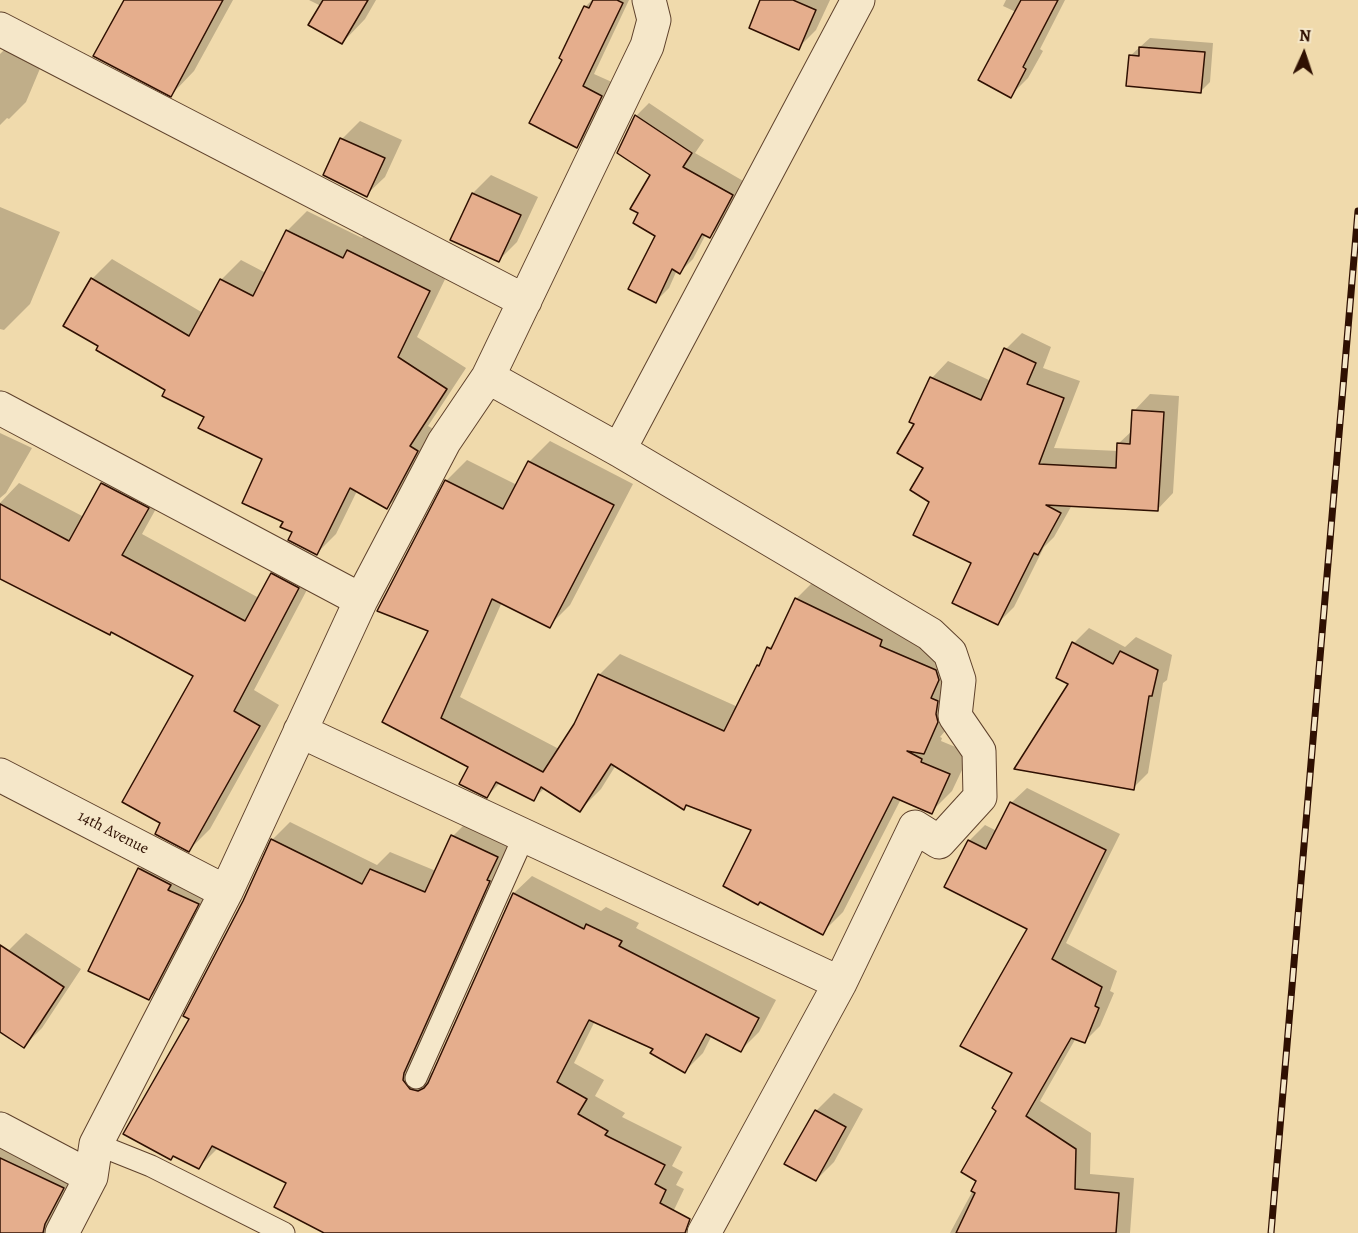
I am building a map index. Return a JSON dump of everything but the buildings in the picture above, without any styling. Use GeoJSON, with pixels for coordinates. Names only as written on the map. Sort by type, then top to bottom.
{"type":"FeatureCollection","features":[{"type":"Feature","properties":{"kind":"street"},"geometry":{"type":"LineString","coordinates":[[62,1233],[91,1177],[96,1144],[226,892],[361,600],[444,442],[488,377],[647,46],[654,20],[649,0]]}},
{"type":"Feature","properties":{"kind":"street"},"geometry":{"type":"LineString","coordinates":[[619,450],[858,0]]}},
{"type":"Feature","properties":{"kind":"street"},"geometry":{"type":"LineString","coordinates":[[0,29],[525,301]]}},
{"type":"Feature","properties":{"kind":"street"},"geometry":{"type":"LineString","coordinates":[[488,377],[619,450],[930,634],[950,653],[959,680],[955,716],[979,751],[980,797],[939,843],[915,827],[840,983],[704,1233]]}},
{"type":"Feature","properties":{"kind":"street"},"geometry":{"type":"LineString","coordinates":[[0,408],[361,600]]}},
{"type":"Feature","properties":{"kind":"street"},"geometry":{"type":"LineString","coordinates":[[300,731],[840,983]]}},
{"type":"Feature","properties":{"kind":"street","name":"14th Avenue"},"geometry":{"type":"LineString","coordinates":[[0,775],[226,892]]}},
{"type":"Feature","properties":{"kind":"street"},"geometry":{"type":"LineString","coordinates":[[0,1129],[91,1177]]}},
{"type":"Feature","properties":{"kind":"lane"},"geometry":{"type":"LineString","coordinates":[[416,1078],[524,836]]}},
{"type":"Feature","properties":{"kind":"lane"},"geometry":{"type":"LineString","coordinates":[[96,1144],[151,1166],[284,1233]]}},
{"type":"Feature","properties":{"kind":"railway"},"geometry":{"type":"LineString","coordinates":[[1271,1233],[1358,211]]}}]}
